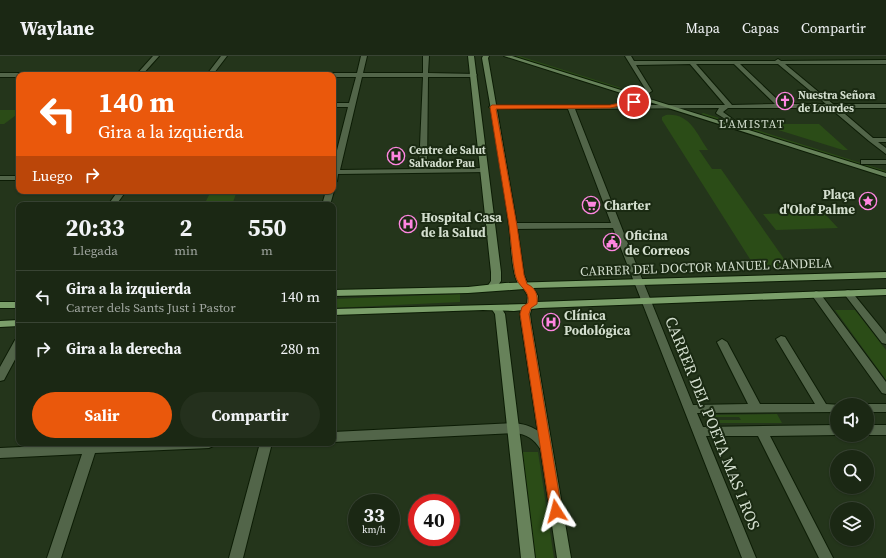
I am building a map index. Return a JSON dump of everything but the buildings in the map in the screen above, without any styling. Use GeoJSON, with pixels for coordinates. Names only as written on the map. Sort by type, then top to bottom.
{"type":"FeatureCollection","features":[{"type":"Feature","properties":{"kind":"main road","name":"CARRER DEL DOCTOR MANUEL CANDELA"},"geometry":{"type":"LineString","coordinates":[[491,288],[886,275]]}},
{"type":"Feature","properties":{"kind":"main road"},"geometry":{"type":"LineString","coordinates":[[835,276],[847,287],[848,293]]}},
{"type":"Feature","properties":{"kind":"main road"},"geometry":{"type":"LineString","coordinates":[[808,277],[804,282],[816,294]]}},
{"type":"Feature","properties":{"kind":"main road"},"geometry":{"type":"LineString","coordinates":[[525,286],[533,296],[529,306]]}},
{"type":"Feature","properties":{"kind":"main road"},"geometry":{"type":"LineString","coordinates":[[336,294],[491,288]]}},
{"type":"Feature","properties":{"kind":"main road"},"geometry":{"type":"LineString","coordinates":[[491,288],[487,291],[486,297],[488,303],[494,307]]}},
{"type":"Feature","properties":{"kind":"main road"},"geometry":{"type":"LineString","coordinates":[[336,312],[886,292]]}},
{"type":"Feature","properties":{"kind":"main road"},"geometry":{"type":"LineString","coordinates":[[0,305],[16,304]]}},
{"type":"Feature","properties":{"kind":"main road"},"geometry":{"type":"LineString","coordinates":[[0,324],[16,323]]}},
{"type":"Feature","properties":{"kind":"street"},"geometry":{"type":"LineString","coordinates":[[142,72],[156,56]]}},
{"type":"Feature","properties":{"kind":"street"},"geometry":{"type":"LineString","coordinates":[[212,72],[224,56]]}},
{"type":"Feature","properties":{"kind":"street"},"geometry":{"type":"LineString","coordinates":[[336,165],[353,105],[364,56]]}},
{"type":"Feature","properties":{"kind":"street"},"geometry":{"type":"LineString","coordinates":[[423,171],[426,56]]}},
{"type":"Feature","properties":{"kind":"street"},"geometry":{"type":"LineString","coordinates":[[471,56],[496,272],[496,281],[491,288]]}},
{"type":"Feature","properties":{"kind":"street"},"geometry":{"type":"LineString","coordinates":[[486,56],[485,58],[492,107],[513,226],[519,275],[525,286]]}},
{"type":"Feature","properties":{"kind":"street"},"geometry":{"type":"LineString","coordinates":[[507,56],[643,96],[688,106],[886,169]]}},
{"type":"Feature","properties":{"kind":"street"},"geometry":{"type":"LineString","coordinates":[[523,56],[669,106],[886,175]]}},
{"type":"Feature","properties":{"kind":"street"},"geometry":{"type":"LineString","coordinates":[[610,107],[627,104],[643,96],[649,91],[628,56]]}},
{"type":"Feature","properties":{"kind":"street"},"geometry":{"type":"LineString","coordinates":[[772,56],[886,152]]}},
{"type":"Feature","properties":{"kind":"street"},"geometry":{"type":"LineString","coordinates":[[633,63],[886,62]]}},
{"type":"Feature","properties":{"kind":"street"},"geometry":{"type":"LineString","coordinates":[[692,63],[728,106]]}},
{"type":"Feature","properties":{"kind":"street"},"geometry":{"type":"LineString","coordinates":[[736,63],[780,106]]}},
{"type":"Feature","properties":{"kind":"street"},"geometry":{"type":"LineString","coordinates":[[0,75],[16,75]]}},
{"type":"Feature","properties":{"kind":"street"},"geometry":{"type":"LineString","coordinates":[[336,75],[474,75]]}},
{"type":"Feature","properties":{"kind":"street"},"geometry":{"type":"LineString","coordinates":[[336,105],[353,105]]}},
{"type":"Feature","properties":{"kind":"street"},"geometry":{"type":"LineString","coordinates":[[728,106],[720,110],[719,113],[732,121]]}},
{"type":"Feature","properties":{"kind":"street"},"geometry":{"type":"LineString","coordinates":[[478,107],[886,106]]}},
{"type":"Feature","properties":{"kind":"street"},"geometry":{"type":"LineString","coordinates":[[571,107],[640,283]]}},
{"type":"Feature","properties":{"kind":"street"},"geometry":{"type":"LineString","coordinates":[[871,140],[886,140]]}},
{"type":"Feature","properties":{"kind":"street"},"geometry":{"type":"LineString","coordinates":[[864,162],[886,162]]}},
{"type":"Feature","properties":{"kind":"street"},"geometry":{"type":"LineString","coordinates":[[336,172],[484,170]]}},
{"type":"Feature","properties":{"kind":"street"},"geometry":{"type":"LineString","coordinates":[[0,178],[16,178]]}},
{"type":"Feature","properties":{"kind":"street"},"geometry":{"type":"LineString","coordinates":[[513,226],[617,225]]}},
{"type":"Feature","properties":{"kind":"street","name":"CARRER DEL POETA MAS I ROS"},"geometry":{"type":"LineString","coordinates":[[640,283],[749,558]]}},
{"type":"Feature","properties":{"kind":"street"},"geometry":{"type":"LineString","coordinates":[[848,293],[886,341]]}},
{"type":"Feature","properties":{"kind":"street"},"geometry":{"type":"LineString","coordinates":[[816,294],[886,390]]}},
{"type":"Feature","properties":{"kind":"street"},"geometry":{"type":"LineString","coordinates":[[529,306],[525,314],[564,558]]}},
{"type":"Feature","properties":{"kind":"street"},"geometry":{"type":"LineString","coordinates":[[494,307],[500,314],[528,558]]}},
{"type":"Feature","properties":{"kind":"street"},"geometry":{"type":"LineString","coordinates":[[781,339],[823,408]]}},
{"type":"Feature","properties":{"kind":"street"},"geometry":{"type":"LineString","coordinates":[[722,342],[756,409]]}},
{"type":"Feature","properties":{"kind":"street"},"geometry":{"type":"LineString","coordinates":[[0,377],[16,348]]}},
{"type":"Feature","properties":{"kind":"street"},"geometry":{"type":"LineString","coordinates":[[690,409],[830,408]]}},
{"type":"Feature","properties":{"kind":"street"},"geometry":{"type":"LineString","coordinates":[[874,408],[886,408]]}},
{"type":"Feature","properties":{"kind":"street"},"geometry":{"type":"LineString","coordinates":[[336,437],[514,428],[533,432],[546,449]]}},
{"type":"Feature","properties":{"kind":"street"},"geometry":{"type":"LineString","coordinates":[[698,432],[830,430]]}},
{"type":"Feature","properties":{"kind":"street"},"geometry":{"type":"LineString","coordinates":[[874,430],[886,430]]}},
{"type":"Feature","properties":{"kind":"street"},"geometry":{"type":"LineString","coordinates":[[762,431],[826,558]]}},
{"type":"Feature","properties":{"kind":"street"},"geometry":{"type":"LineString","coordinates":[[0,453],[158,446]]}},
{"type":"Feature","properties":{"kind":"street"},"geometry":{"type":"LineString","coordinates":[[236,558],[265,446]]}},
{"type":"Feature","properties":{"kind":"street"},"geometry":{"type":"LineString","coordinates":[[54,558],[90,450]]}},
{"type":"Feature","properties":{"kind":"green space"},"geometry":{"type":"Polygon","coordinates":[[[513,56],[519,56],[621,88],[620,89],[513,56]]]}},
{"type":"Feature","properties":{"kind":"green space"},"geometry":{"type":"Polygon","coordinates":[[[0,110],[16,110],[16,115],[4,124],[0,124],[0,110]]]}},
{"type":"Feature","properties":{"kind":"green space"},"geometry":{"type":"Polygon","coordinates":[[[703,113],[886,171],[886,173],[700,115],[703,113]]]}},
{"type":"Feature","properties":{"kind":"green space"},"geometry":{"type":"Polygon","coordinates":[[[666,115],[681,117],[692,125],[708,150],[699,150],[712,169],[721,169],[789,266],[767,268],[755,267],[662,120],[662,117],[666,115]]]}},
{"type":"Feature","properties":{"kind":"green space"},"geometry":{"type":"Polygon","coordinates":[[[759,124],[819,124],[848,150],[843,150],[759,124]]]}},
{"type":"Feature","properties":{"kind":"green space"},"geometry":{"type":"Polygon","coordinates":[[[210,194],[236,194],[233,202],[206,202],[210,194]]]}},
{"type":"Feature","properties":{"kind":"green space"},"geometry":{"type":"Polygon","coordinates":[[[823,212],[838,228],[776,230],[763,214],[823,212]]]}},
{"type":"Feature","properties":{"kind":"green space"},"geometry":{"type":"Polygon","coordinates":[[[460,294],[460,302],[336,308],[336,299],[460,294]]]}},
{"type":"Feature","properties":{"kind":"green space"},"geometry":{"type":"Polygon","coordinates":[[[835,310],[855,310],[886,350],[886,380],[835,310]]]}},
{"type":"Feature","properties":{"kind":"green space"},"geometry":{"type":"Polygon","coordinates":[[[777,414],[782,423],[717,423],[716,420],[741,420],[739,417],[715,417],[713,415],[777,414]]]}},
{"type":"Feature","properties":{"kind":"green space"},"geometry":{"type":"Polygon","coordinates":[[[522,452],[538,452],[554,558],[535,558],[522,452]]]}},
{"type":"Feature","properties":{"kind":"place","name":"Nuestra Señora de Lourdes"},"geometry":{"type":"Point","coordinates":[785,101]}},
{"type":"Feature","properties":{"kind":"place","name":"Centre de Salut Salvador Pau"},"geometry":{"type":"Point","coordinates":[396,156]}},
{"type":"Feature","properties":{"kind":"place","name":"Plaça d'Olof Palme"},"geometry":{"type":"Point","coordinates":[868,201]}},
{"type":"Feature","properties":{"kind":"place","name":"Charter"},"geometry":{"type":"Point","coordinates":[591,205]}},
{"type":"Feature","properties":{"kind":"place","name":"Hospital Casa de la Salud"},"geometry":{"type":"Point","coordinates":[408,224]}},
{"type":"Feature","properties":{"kind":"place","name":"Oficina de Correos"},"geometry":{"type":"Point","coordinates":[612,242]}},
{"type":"Feature","properties":{"kind":"place","name":"Clínica Podológica"},"geometry":{"type":"Point","coordinates":[551,322]}},
{"type":"Feature","properties":{"kind":"district","name":"L'AMISTAT"},"geometry":{"type":"Point","coordinates":[752,124]}},
{"type":"Feature","properties":{"kind":"route"},"geometry":{"type":"LineString","coordinates":[[556,511],[525,314],[527,307],[531,306],[532,304],[533,296],[530,288],[523,285],[519,275],[513,226],[492,107],[610,107],[634,102]]}}]}
